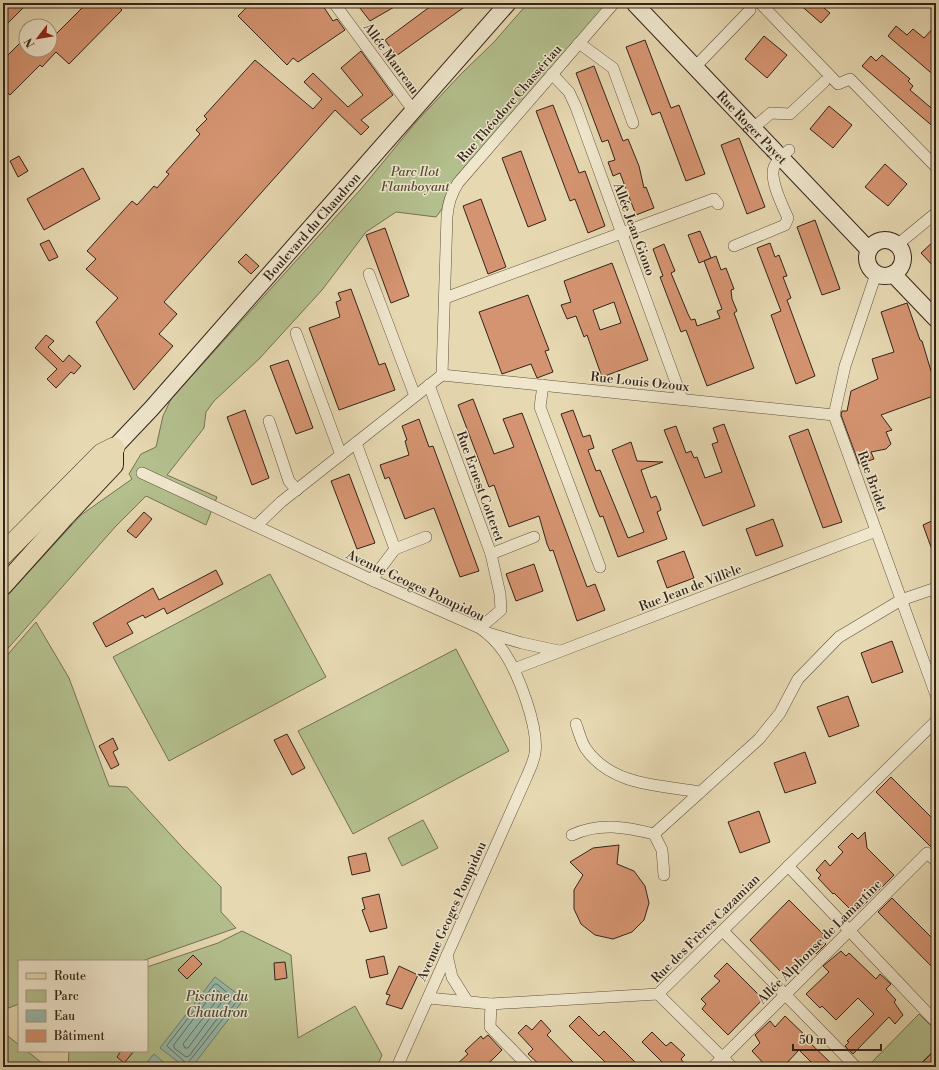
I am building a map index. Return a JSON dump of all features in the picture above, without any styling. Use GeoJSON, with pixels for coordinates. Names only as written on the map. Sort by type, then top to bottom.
{"type":"FeatureCollection","features":[{"type":"Feature","properties":{"kind":"highway"},"geometry":{"type":"LineString","coordinates":[[3,554],[102,454],[114,448]]}},
{"type":"Feature","properties":{"kind":"main road","name":"Boulevard du Chaudron"},"geometry":{"type":"LineString","coordinates":[[114,448],[198,355],[413,110],[477,40],[508,3]]}},
{"type":"Feature","properties":{"kind":"main road","name":"Rue Roger Payet"},"geometry":{"type":"LineString","coordinates":[[636,3],[699,63],[872,246]]}},
{"type":"Feature","properties":{"kind":"main road"},"geometry":{"type":"LineString","coordinates":[[886,239],[897,245],[902,251],[903,255],[897,271],[885,276],[876,274],[870,268],[867,260],[872,246],[886,239]]}},
{"type":"Feature","properties":{"kind":"main road"},"geometry":{"type":"LineString","coordinates":[[897,271],[936,305]]}},
{"type":"Feature","properties":{"kind":"main road"},"geometry":{"type":"LineString","coordinates":[[897,271],[936,319]]}},
{"type":"Feature","properties":{"kind":"main road"},"geometry":{"type":"LineString","coordinates":[[3,569],[114,448]]}},
{"type":"Feature","properties":{"kind":"main road"},"geometry":{"type":"LineString","coordinates":[[3,586],[64,517],[114,465],[114,448]]}},
{"type":"Feature","properties":{"kind":"street","name":"Allée Maureau"},"geometry":{"type":"LineString","coordinates":[[334,3],[413,110]]}},
{"type":"Feature","properties":{"kind":"street","name":"Rue Théodore Chassériau"},"geometry":{"type":"LineString","coordinates":[[442,374],[447,216],[448,203],[452,193],[458,183],[614,3]]}},
{"type":"Feature","properties":{"kind":"street"},"geometry":{"type":"LineString","coordinates":[[760,3],[838,84],[850,79],[936,167]]}},
{"type":"Feature","properties":{"kind":"street"},"geometry":{"type":"LineString","coordinates":[[699,63],[750,10]]}},
{"type":"Feature","properties":{"kind":"street"},"geometry":{"type":"LineString","coordinates":[[579,43],[613,68],[633,123]]}},
{"type":"Feature","properties":{"kind":"street","name":"Allée Jean Giono"},"geometry":{"type":"LineString","coordinates":[[552,74],[569,92],[576,107],[682,399]]}},
{"type":"Feature","properties":{"kind":"street"},"geometry":{"type":"LineString","coordinates":[[757,125],[771,112],[790,114],[824,82]]}},
{"type":"Feature","properties":{"kind":"street"},"geometry":{"type":"LineString","coordinates":[[734,246],[785,225],[788,218],[775,187],[773,168],[785,154]]}},
{"type":"Feature","properties":{"kind":"street"},"geometry":{"type":"LineString","coordinates":[[445,298],[714,199],[718,204]]}},
{"type":"Feature","properties":{"kind":"street"},"geometry":{"type":"LineString","coordinates":[[897,245],[936,213]]}},
{"type":"Feature","properties":{"kind":"street"},"geometry":{"type":"LineString","coordinates":[[368,274],[415,396]]}},
{"type":"Feature","properties":{"kind":"street"},"geometry":{"type":"LineString","coordinates":[[834,415],[845,366],[876,274]]}},
{"type":"Feature","properties":{"kind":"street"},"geometry":{"type":"LineString","coordinates":[[296,333],[341,454]]}},
{"type":"Feature","properties":{"kind":"street"},"geometry":{"type":"LineString","coordinates":[[256,526],[296,490],[442,374]]}},
{"type":"Feature","properties":{"kind":"street","name":"Rue Louis Ozoux"},"geometry":{"type":"LineString","coordinates":[[442,374],[834,415]]}},
{"type":"Feature","properties":{"kind":"street","name":"Rue Ernest Cotteret"},"geometry":{"type":"LineString","coordinates":[[429,385],[491,554],[534,537]]}},
{"type":"Feature","properties":{"kind":"street"},"geometry":{"type":"LineString","coordinates":[[543,385],[540,407],[600,567]]}},
{"type":"Feature","properties":{"kind":"street","name":"Rue Bridet"},"geometry":{"type":"LineString","coordinates":[[834,415],[936,695]]}},
{"type":"Feature","properties":{"kind":"street"},"geometry":{"type":"LineString","coordinates":[[269,421],[289,481],[296,490]]}},
{"type":"Feature","properties":{"kind":"street"},"geometry":{"type":"LineString","coordinates":[[356,443],[395,550]]}},
{"type":"Feature","properties":{"kind":"street","name":"Avenue Geoges Pompidou"},"geometry":{"type":"LineString","coordinates":[[142,472],[374,581],[483,630],[492,637],[504,651],[514,669],[528,707],[534,732],[535,752],[527,776],[397,1067]]}},
{"type":"Feature","properties":{"kind":"street","name":"Rue Jean de Villèle"},"geometry":{"type":"LineString","coordinates":[[514,669],[876,531]]}},
{"type":"Feature","properties":{"kind":"street"},"geometry":{"type":"LineString","coordinates":[[374,581],[374,577],[395,550],[426,537]]}},
{"type":"Feature","properties":{"kind":"street"},"geometry":{"type":"LineString","coordinates":[[491,554],[500,594],[501,610],[483,630],[522,643],[559,651]]}},
{"type":"Feature","properties":{"kind":"street"},"geometry":{"type":"LineString","coordinates":[[654,834],[760,739],[780,712],[798,679],[839,637],[901,600],[936,588]]}},
{"type":"Feature","properties":{"kind":"street","name":"Rue des Frères Cazamian"},"geometry":{"type":"LineString","coordinates":[[428,998],[491,1004],[658,994],[936,721]]}},
{"type":"Feature","properties":{"kind":"street"},"geometry":{"type":"LineString","coordinates":[[576,724],[586,748],[600,766],[626,779],[654,787],[700,792]]}},
{"type":"Feature","properties":{"kind":"street"},"geometry":{"type":"LineString","coordinates":[[572,835],[585,829],[603,827],[625,828],[654,834]]}},
{"type":"Feature","properties":{"kind":"street"},"geometry":{"type":"LineString","coordinates":[[654,834],[662,850],[664,875]]}},
{"type":"Feature","properties":{"kind":"street","name":"Allée Alphonse de Lamartine"},"geometry":{"type":"LineString","coordinates":[[713,1067],[927,853],[936,861]]}},
{"type":"Feature","properties":{"kind":"street"},"geometry":{"type":"LineString","coordinates":[[788,866],[936,1022]]}},
{"type":"Feature","properties":{"kind":"street"},"geometry":{"type":"LineString","coordinates":[[723,931],[856,1067]]}},
{"type":"Feature","properties":{"kind":"street"},"geometry":{"type":"LineString","coordinates":[[447,955],[452,977],[467,1001]]}},
{"type":"Feature","properties":{"kind":"street"},"geometry":{"type":"LineString","coordinates":[[658,994],[732,1067]]}},
{"type":"Feature","properties":{"kind":"street"},"geometry":{"type":"LineString","coordinates":[[420,1016],[437,1005],[452,1000]]}},
{"type":"Feature","properties":{"kind":"street"},"geometry":{"type":"LineString","coordinates":[[491,1004],[490,1027],[529,1067]]}},
{"type":"Feature","properties":{"kind":"green space","name":"Parc Ilot Flamboyant"},"geometry":{"type":"Polygon","coordinates":[[[528,3],[607,3],[456,177],[445,197],[442,209],[436,217],[396,212],[366,232],[322,290],[259,359],[214,401],[206,412],[204,428],[167,475],[217,497],[206,525],[146,496],[116,526],[3,654],[3,600],[81,515],[132,479],[129,474],[141,454],[156,447],[163,416],[171,399],[361,189],[416,122],[461,74],[494,42],[528,3]]]}},
{"type":"Feature","properties":{"kind":"green space"},"geometry":{"type":"Polygon","coordinates":[[[270,574],[326,677],[169,761],[113,657],[270,574]]]}},
{"type":"Feature","properties":{"kind":"green space"},"geometry":{"type":"Polygon","coordinates":[[[36,622],[69,678],[109,786],[127,787],[221,887],[221,912],[236,928],[145,960],[18,960],[18,1004],[3,1010],[3,660],[36,622]]]}},
{"type":"Feature","properties":{"kind":"green space"},"geometry":{"type":"Polygon","coordinates":[[[456,649],[509,751],[353,834],[298,731],[456,649]]]}},
{"type":"Feature","properties":{"kind":"green space"},"geometry":{"type":"Polygon","coordinates":[[[423,820],[438,848],[402,866],[388,838],[423,820]]]}},
{"type":"Feature","properties":{"kind":"green space","name":"Piscine du Chaudron"},"geometry":{"type":"Polygon","coordinates":[[[242,931],[291,955],[298,1038],[355,1006],[382,1055],[377,1067],[68,1067],[69,1052],[148,1052],[148,967],[218,943],[242,931]]]}},
{"type":"Feature","properties":{"kind":"green space"},"geometry":{"type":"Polygon","coordinates":[[[919,1014],[936,1031],[936,1048],[917,1067],[875,1067],[871,1063],[919,1014]]]}},
{"type":"Feature","properties":{"kind":"green space"},"geometry":{"type":"Polygon","coordinates":[[[3,1032],[18,1044],[18,1052],[28,1052],[47,1067],[3,1067],[3,1032]]]}},
{"type":"Feature","properties":{"kind":"water","name":"Piscine du Chaudron"},"geometry":{"type":"Polygon","coordinates":[[[215,977],[244,999],[192,1067],[185,1067],[160,1048],[215,977]]]}},
{"type":"Feature","properties":{"kind":"water"},"geometry":{"type":"Polygon","coordinates":[[[154,1054],[169,1067],[143,1067],[154,1054]]]}},
{"type":"Feature","properties":{"kind":"building"},"geometry":{"type":"Polygon","coordinates":[[[3,3],[28,3],[3,28],[3,3]]]}},
{"type":"Feature","properties":{"kind":"building"},"geometry":{"type":"Polygon","coordinates":[[[87,3],[115,3],[122,10],[69,64],[58,54],[58,32],[87,3]]]}},
{"type":"Feature","properties":{"kind":"building"},"geometry":{"type":"Polygon","coordinates":[[[254,3],[321,3],[333,21],[337,19],[345,30],[298,62],[293,58],[287,65],[238,16],[248,6],[250,8],[254,3]]]}},
{"type":"Feature","properties":{"kind":"building"},"geometry":{"type":"Polygon","coordinates":[[[356,3],[401,3],[370,21],[356,3]]]}},
{"type":"Feature","properties":{"kind":"building"},"geometry":{"type":"Polygon","coordinates":[[[435,3],[470,3],[396,56],[385,40],[435,3]]]}},
{"type":"Feature","properties":{"kind":"building"},"geometry":{"type":"Polygon","coordinates":[[[798,3],[818,3],[830,13],[821,23],[798,3]]]}},
{"type":"Feature","properties":{"kind":"building"},"geometry":{"type":"Polygon","coordinates":[[[936,25],[936,77],[888,36],[896,26],[907,35],[913,29],[924,38],[936,25]]]}},
{"type":"Feature","properties":{"kind":"building"},"geometry":{"type":"Polygon","coordinates":[[[764,36],[787,55],[767,78],[745,59],[764,36]]]}},
{"type":"Feature","properties":{"kind":"building"},"geometry":{"type":"Polygon","coordinates":[[[645,40],[671,108],[679,105],[705,174],[686,181],[660,112],[652,115],[626,47],[645,40]]]}},
{"type":"Feature","properties":{"kind":"building"},"geometry":{"type":"Polygon","coordinates":[[[18,45],[18,58],[50,58],[42,67],[40,65],[10,95],[3,89],[3,60],[18,45]]]}},
{"type":"Feature","properties":{"kind":"building"},"geometry":{"type":"Polygon","coordinates":[[[361,51],[393,95],[361,120],[369,127],[361,135],[335,110],[164,302],[177,314],[159,334],[173,346],[134,390],[96,322],[118,298],[86,269],[96,259],[87,251],[132,201],[137,205],[154,186],[157,188],[169,174],[166,172],[200,134],[196,130],[207,119],[204,116],[255,60],[313,109],[322,99],[304,82],[313,73],[348,107],[363,95],[341,68],[361,51]]]}},
{"type":"Feature","properties":{"kind":"building"},"geometry":{"type":"Polygon","coordinates":[[[882,55],[910,79],[908,81],[913,86],[910,90],[936,112],[936,129],[862,66],[871,56],[876,61],[882,55]]]}},
{"type":"Feature","properties":{"kind":"building"},"geometry":{"type":"Polygon","coordinates":[[[594,66],[623,141],[628,139],[639,166],[644,188],[646,187],[654,208],[636,215],[620,173],[613,176],[608,162],[615,160],[608,140],[602,142],[576,73],[594,66]]]}},
{"type":"Feature","properties":{"kind":"building"},"geometry":{"type":"Polygon","coordinates":[[[553,105],[579,173],[585,171],[605,226],[588,233],[575,199],[570,201],[536,111],[553,105]]]}},
{"type":"Feature","properties":{"kind":"building"},"geometry":{"type":"Polygon","coordinates":[[[829,106],[852,125],[833,148],[810,129],[829,106]]]}},
{"type":"Feature","properties":{"kind":"building"},"geometry":{"type":"Polygon","coordinates":[[[739,138],[765,207],[747,214],[721,145],[739,138]]]}},
{"type":"Feature","properties":{"kind":"building"},"geometry":{"type":"Polygon","coordinates":[[[521,151],[546,220],[528,227],[502,158],[521,151]]]}},
{"type":"Feature","properties":{"kind":"building"},"geometry":{"type":"Polygon","coordinates":[[[19,156],[28,171],[18,177],[10,161],[19,156]]]}},
{"type":"Feature","properties":{"kind":"building"},"geometry":{"type":"Polygon","coordinates":[[[885,164],[907,184],[888,206],[865,187],[885,164]]]}},
{"type":"Feature","properties":{"kind":"building"},"geometry":{"type":"Polygon","coordinates":[[[83,168],[100,199],[44,230],[27,199],[83,168]]]}},
{"type":"Feature","properties":{"kind":"building"},"geometry":{"type":"Polygon","coordinates":[[[481,199],[506,267],[488,274],[463,206],[481,199]]]}},
{"type":"Feature","properties":{"kind":"building"},"geometry":{"type":"Polygon","coordinates":[[[815,220],[840,289],[822,295],[797,227],[815,220]]]}},
{"type":"Feature","properties":{"kind":"building"},"geometry":{"type":"Polygon","coordinates":[[[385,228],[409,296],[391,303],[366,235],[385,228]]]}},
{"type":"Feature","properties":{"kind":"building"},"geometry":{"type":"Polygon","coordinates":[[[700,231],[711,258],[699,263],[688,235],[700,231]]]}},
{"type":"Feature","properties":{"kind":"building"},"geometry":{"type":"Polygon","coordinates":[[[936,239],[936,269],[921,253],[936,239]]]}},
{"type":"Feature","properties":{"kind":"building"},"geometry":{"type":"Polygon","coordinates":[[[49,240],[58,257],[49,261],[40,244],[49,240]]]}},
{"type":"Feature","properties":{"kind":"building"},"geometry":{"type":"Polygon","coordinates":[[[770,243],[775,257],[779,255],[787,276],[783,277],[791,298],[787,300],[815,376],[796,384],[771,315],[781,311],[757,248],[770,243]]]}},
{"type":"Feature","properties":{"kind":"building"},"geometry":{"type":"Polygon","coordinates":[[[664,244],[675,271],[671,273],[688,314],[691,320],[695,319],[697,326],[720,318],[717,311],[722,309],[704,261],[716,256],[721,270],[726,268],[734,289],[731,290],[732,299],[737,311],[734,313],[754,368],[707,386],[686,330],[681,332],[660,277],[663,276],[653,249],[664,244]]]}},
{"type":"Feature","properties":{"kind":"building"},"geometry":{"type":"Polygon","coordinates":[[[246,254],[259,266],[251,274],[238,262],[246,254]]]}},
{"type":"Feature","properties":{"kind":"building"},"geometry":{"type":"Polygon","coordinates":[[[612,263],[648,360],[602,377],[587,335],[584,337],[576,316],[567,319],[561,305],[571,302],[564,281],[612,263]],[[614,302],[593,310],[600,330],[621,323],[614,302]]]}},
{"type":"Feature","properties":{"kind":"building"},"geometry":{"type":"Polygon","coordinates":[[[351,289],[379,365],[385,363],[395,390],[339,410],[309,328],[340,317],[336,302],[341,300],[338,293],[351,289]]]}},
{"type":"Feature","properties":{"kind":"building"},"geometry":{"type":"Polygon","coordinates":[[[528,295],[549,350],[545,351],[553,372],[537,378],[531,364],[502,374],[479,312],[528,295]]]}},
{"type":"Feature","properties":{"kind":"building"},"geometry":{"type":"Polygon","coordinates":[[[907,303],[920,340],[922,341],[931,371],[936,369],[936,395],[881,415],[892,430],[886,432],[891,444],[886,449],[871,452],[874,459],[859,464],[841,415],[842,411],[847,411],[851,391],[878,379],[872,359],[894,352],[881,312],[907,303]]]}},
{"type":"Feature","properties":{"kind":"building"},"geometry":{"type":"Polygon","coordinates":[[[46,335],[54,341],[48,347],[63,362],[69,355],[81,366],[74,374],[71,372],[56,388],[47,379],[57,369],[35,348],[46,335]]]}},
{"type":"Feature","properties":{"kind":"building"},"geometry":{"type":"Polygon","coordinates":[[[288,360],[313,428],[296,434],[270,366],[288,360]]]}},
{"type":"Feature","properties":{"kind":"building"},"geometry":{"type":"Polygon","coordinates":[[[473,399],[494,454],[514,447],[503,419],[522,413],[587,587],[595,584],[605,610],[577,621],[553,550],[550,551],[547,544],[539,516],[509,527],[494,485],[489,487],[458,405],[473,399]]]}},
{"type":"Feature","properties":{"kind":"building"},"geometry":{"type":"Polygon","coordinates":[[[245,410],[269,478],[252,485],[227,417],[245,410]]]}},
{"type":"Feature","properties":{"kind":"building"},"geometry":{"type":"Polygon","coordinates":[[[573,410],[583,437],[590,435],[594,448],[588,450],[596,471],[600,470],[628,538],[644,532],[612,450],[631,442],[637,461],[663,462],[641,470],[651,498],[656,496],[659,503],[661,510],[657,512],[667,539],[618,557],[603,516],[600,517],[597,510],[561,414],[573,410]]]}},
{"type":"Feature","properties":{"kind":"building"},"geometry":{"type":"Polygon","coordinates":[[[419,419],[429,447],[433,446],[479,571],[460,577],[434,508],[405,519],[389,477],[385,479],[380,465],[409,455],[405,441],[407,440],[402,426],[419,419]]]}},
{"type":"Feature","properties":{"kind":"building"},"geometry":{"type":"Polygon","coordinates":[[[724,424],[755,506],[703,526],[664,430],[676,426],[686,453],[691,451],[694,458],[697,457],[705,478],[722,472],[712,444],[718,442],[713,428],[724,424]]]}},
{"type":"Feature","properties":{"kind":"building"},"geometry":{"type":"Polygon","coordinates":[[[808,429],[842,522],[823,528],[789,436],[808,429]]]}},
{"type":"Feature","properties":{"kind":"building"},"geometry":{"type":"Polygon","coordinates":[[[349,474],[375,543],[357,549],[331,481],[349,474]]]}},
{"type":"Feature","properties":{"kind":"building"},"geometry":{"type":"Polygon","coordinates":[[[144,512],[152,519],[136,538],[127,531],[144,512]]]}},
{"type":"Feature","properties":{"kind":"building"},"geometry":{"type":"Polygon","coordinates":[[[773,519],[783,546],[756,556],[746,529],[773,519]]]}},
{"type":"Feature","properties":{"kind":"building"},"geometry":{"type":"Polygon","coordinates":[[[936,519],[936,558],[935,558],[923,525],[936,519]]]}},
{"type":"Feature","properties":{"kind":"building"},"geometry":{"type":"Polygon","coordinates":[[[684,551],[694,578],[667,588],[657,561],[684,551]]]}},
{"type":"Feature","properties":{"kind":"building"},"geometry":{"type":"Polygon","coordinates":[[[534,564],[543,591],[516,601],[506,574],[534,564]]]}},
{"type":"Feature","properties":{"kind":"building"},"geometry":{"type":"Polygon","coordinates":[[[216,570],[223,584],[167,614],[164,608],[145,618],[143,615],[127,623],[133,633],[106,647],[93,623],[153,588],[159,600],[216,570]]]}},
{"type":"Feature","properties":{"kind":"building"},"geometry":{"type":"Polygon","coordinates":[[[892,641],[903,672],[872,683],[861,653],[892,641]]]}},
{"type":"Feature","properties":{"kind":"building"},"geometry":{"type":"Polygon","coordinates":[[[848,696],[859,726],[829,737],[817,707],[848,696]]]}},
{"type":"Feature","properties":{"kind":"building"},"geometry":{"type":"Polygon","coordinates":[[[287,734],[305,768],[292,775],[274,740],[287,734]]]}},
{"type":"Feature","properties":{"kind":"building"},"geometry":{"type":"Polygon","coordinates":[[[113,738],[118,749],[113,752],[119,765],[111,769],[99,746],[113,738]]]}},
{"type":"Feature","properties":{"kind":"building"},"geometry":{"type":"Polygon","coordinates":[[[805,752],[816,783],[785,793],[774,763],[805,752]]]}},
{"type":"Feature","properties":{"kind":"building"},"geometry":{"type":"Polygon","coordinates":[[[891,777],[936,822],[936,852],[876,792],[891,777]]]}},
{"type":"Feature","properties":{"kind":"building"},"geometry":{"type":"Polygon","coordinates":[[[759,811],[770,842],[740,853],[728,822],[759,811]]]}},
{"type":"Feature","properties":{"kind":"building"},"geometry":{"type":"Polygon","coordinates":[[[865,832],[867,848],[894,875],[858,911],[852,906],[850,909],[834,893],[833,894],[818,878],[821,875],[816,870],[825,860],[830,866],[843,852],[838,847],[852,833],[858,839],[865,832]]]}},
{"type":"Feature","properties":{"kind":"building"},"geometry":{"type":"Polygon","coordinates":[[[619,845],[617,864],[634,871],[645,886],[649,903],[644,920],[632,932],[613,939],[595,935],[581,924],[574,909],[574,890],[583,875],[570,862],[593,848],[619,845]]]}},
{"type":"Feature","properties":{"kind":"building"},"geometry":{"type":"Polygon","coordinates":[[[366,853],[370,871],[352,875],[348,857],[366,853]]]}},
{"type":"Feature","properties":{"kind":"building"},"geometry":{"type":"Polygon","coordinates":[[[379,894],[387,928],[370,932],[362,910],[365,909],[362,898],[379,894]]]}},
{"type":"Feature","properties":{"kind":"building"},"geometry":{"type":"Polygon","coordinates":[[[892,898],[936,942],[936,971],[878,912],[892,898]]]}},
{"type":"Feature","properties":{"kind":"building"},"geometry":{"type":"Polygon","coordinates":[[[789,900],[825,936],[822,940],[826,944],[816,954],[812,950],[810,951],[787,975],[784,975],[750,940],[789,900]]]}},
{"type":"Feature","properties":{"kind":"building"},"geometry":{"type":"Polygon","coordinates":[[[841,951],[846,956],[849,953],[876,979],[880,974],[891,984],[886,989],[896,1000],[894,1002],[903,1015],[895,1024],[889,1017],[853,1054],[845,1046],[849,1042],[847,1041],[874,1014],[858,998],[836,1020],[822,1006],[820,1008],[806,994],[829,972],[823,966],[841,951]]]}},
{"type":"Feature","properties":{"kind":"building"},"geometry":{"type":"Polygon","coordinates":[[[193,955],[202,964],[187,979],[178,970],[193,955]]]}},
{"type":"Feature","properties":{"kind":"building"},"geometry":{"type":"Polygon","coordinates":[[[384,956],[388,974],[370,978],[366,960],[384,956]]]}},
{"type":"Feature","properties":{"kind":"building"},"geometry":{"type":"Polygon","coordinates":[[[285,962],[287,978],[275,980],[274,963],[285,962]]]}},
{"type":"Feature","properties":{"kind":"building"},"geometry":{"type":"Polygon","coordinates":[[[727,963],[763,999],[728,1035],[702,1009],[706,1004],[701,999],[720,981],[714,976],[727,963]]]}},
{"type":"Feature","properties":{"kind":"building"},"geometry":{"type":"Polygon","coordinates":[[[399,966],[418,975],[402,1009],[386,1004],[390,995],[386,994],[399,966]]]}},
{"type":"Feature","properties":{"kind":"building"},"geometry":{"type":"Polygon","coordinates":[[[579,1016],[599,1036],[604,1031],[640,1067],[610,1067],[569,1026],[579,1016]]]}},
{"type":"Feature","properties":{"kind":"building"},"geometry":{"type":"Polygon","coordinates":[[[785,1016],[835,1067],[816,1067],[799,1050],[783,1067],[767,1067],[752,1051],[760,1043],[755,1035],[770,1021],[775,1027],[785,1016]]]}},
{"type":"Feature","properties":{"kind":"building"},"geometry":{"type":"Polygon","coordinates":[[[541,1020],[551,1031],[547,1035],[573,1062],[568,1067],[542,1067],[528,1054],[533,1049],[518,1033],[526,1025],[532,1030],[541,1020]]]}},
{"type":"Feature","properties":{"kind":"building"},"geometry":{"type":"Polygon","coordinates":[[[652,1032],[666,1046],[671,1042],[685,1055],[681,1059],[687,1067],[667,1067],[642,1042],[652,1032]]]}},
{"type":"Feature","properties":{"kind":"building"},"geometry":{"type":"Polygon","coordinates":[[[488,1035],[502,1050],[493,1059],[484,1067],[454,1067],[468,1054],[465,1051],[481,1036],[483,1039],[488,1035]]]}},
{"type":"Feature","properties":{"kind":"building"},"geometry":{"type":"Polygon","coordinates":[[[936,1049],[936,1067],[918,1067],[936,1049]]]}},
{"type":"Feature","properties":{"kind":"building"},"geometry":{"type":"Polygon","coordinates":[[[120,1052],[133,1052],[124,1063],[117,1057],[120,1052]]]}}]}
